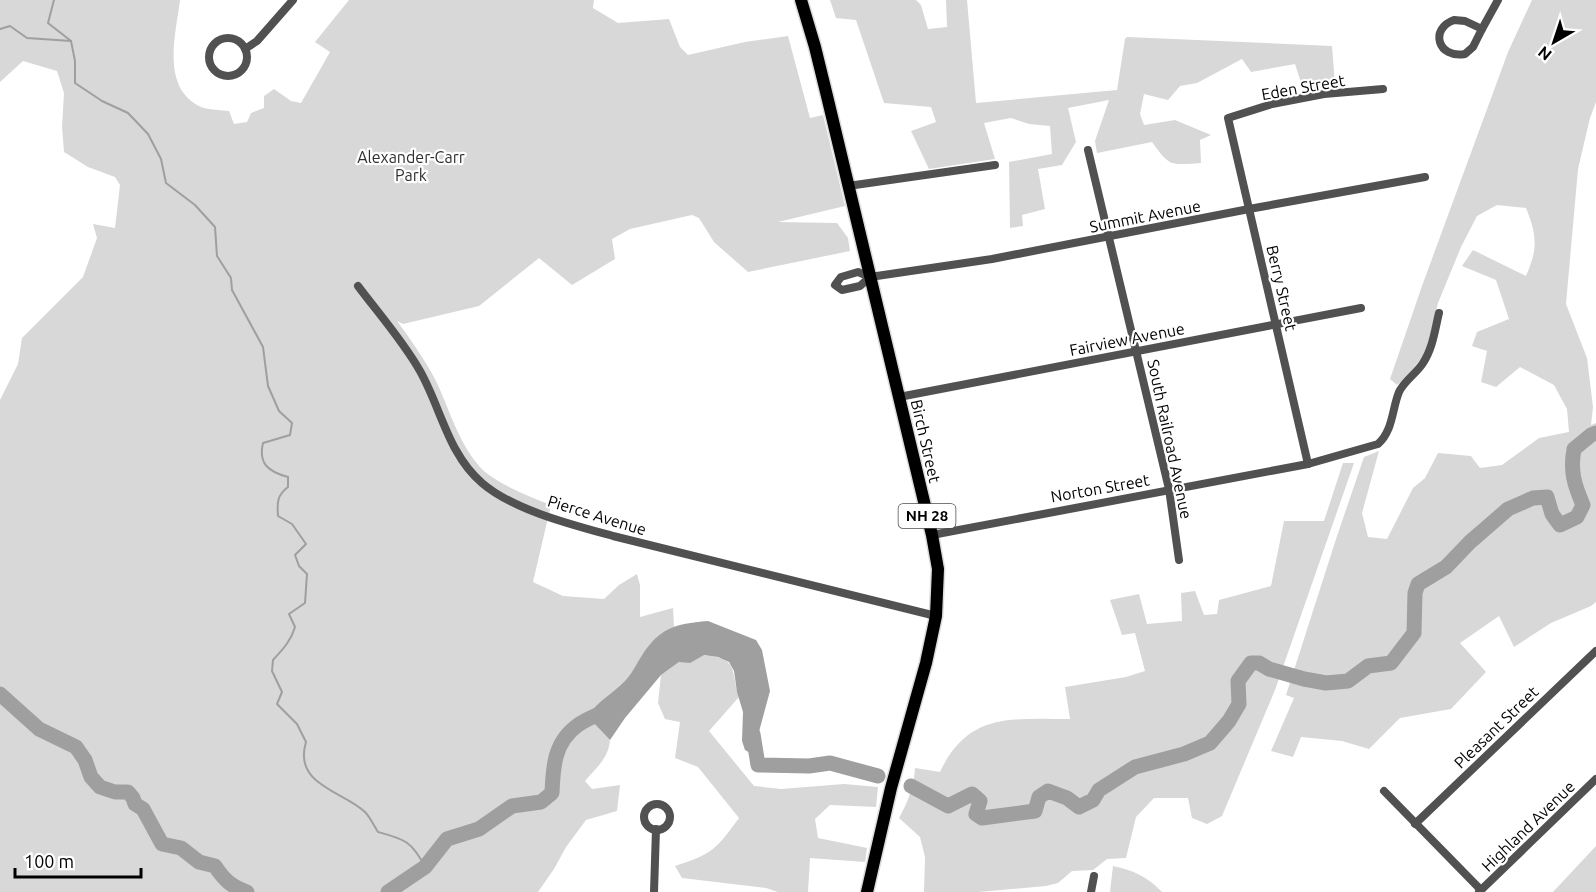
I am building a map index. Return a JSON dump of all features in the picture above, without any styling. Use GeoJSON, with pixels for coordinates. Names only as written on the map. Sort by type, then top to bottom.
{"type":"FeatureCollection","features":[{"type":"Feature","properties":{"kind":"main road","name":"Birch Street"},"geometry":{"type":"LineString","coordinates":[[801,0],[815,47],[932,535],[938,569],[936,616],[926,663],[896,766],[867,892]]}},
{"type":"Feature","properties":{"kind":"street"},"geometry":{"type":"LineString","coordinates":[[245,49],[257,41],[293,0]]}},
{"type":"Feature","properties":{"kind":"street"},"geometry":{"type":"LineString","coordinates":[[1482,29],[1465,21],[1454,20],[1444,26],[1439,36],[1440,42],[1446,52],[1452,55],[1465,54],[1473,47],[1498,0]]}},
{"type":"Feature","properties":{"kind":"street"},"geometry":{"type":"LineString","coordinates":[[234,39],[245,49],[246,63],[237,74],[224,76],[214,71],[210,64],[211,49],[219,41],[234,39]]}},
{"type":"Feature","properties":{"kind":"street","name":"Eden Street"},"geometry":{"type":"LineString","coordinates":[[1228,118],[1272,104],[1324,94],[1383,89]]}},
{"type":"Feature","properties":{"kind":"street","name":"Berry Street"},"geometry":{"type":"LineString","coordinates":[[1228,118],[1308,464]]}},
{"type":"Feature","properties":{"kind":"street","name":"South Railroad Avenue"},"geometry":{"type":"LineString","coordinates":[[1088,150],[1169,489],[1179,560]]}},
{"type":"Feature","properties":{"kind":"street"},"geometry":{"type":"LineString","coordinates":[[848,186],[995,165]]}},
{"type":"Feature","properties":{"kind":"street","name":"Summit Avenue"},"geometry":{"type":"LineString","coordinates":[[870,277],[949,266],[1425,177]]}},
{"type":"Feature","properties":{"kind":"street","name":"Pierce Avenue"},"geometry":{"type":"LineString","coordinates":[[358,286],[420,371],[465,465],[480,481],[500,495],[560,520],[603,533],[936,616]]}},
{"type":"Feature","properties":{"kind":"street","name":"Fairview Avenue"},"geometry":{"type":"LineString","coordinates":[[899,397],[1361,308]]}},
{"type":"Feature","properties":{"kind":"street","name":"Norton Street"},"geometry":{"type":"LineString","coordinates":[[932,535],[1308,464],[1378,444],[1389,428],[1400,390],[1421,366],[1429,352],[1439,313]]}},
{"type":"Feature","properties":{"kind":"street","name":"Pleasant Street"},"geometry":{"type":"LineString","coordinates":[[1415,824],[1596,651]]}},
{"type":"Feature","properties":{"kind":"street","name":"Highland Avenue"},"geometry":{"type":"LineString","coordinates":[[1480,891],[1596,779]]}},
{"type":"Feature","properties":{"kind":"street"},"geometry":{"type":"LineString","coordinates":[[1384,791],[1480,891]]}},
{"type":"Feature","properties":{"kind":"street"},"geometry":{"type":"LineString","coordinates":[[654,892],[656,830]]}},
{"type":"Feature","properties":{"kind":"street"},"geometry":{"type":"LineString","coordinates":[[1091,892],[1094,876]]}},
{"type":"Feature","properties":{"kind":"green space","name":"Alexander-Carr Park"},"geometry":{"type":"Polygon","coordinates":[[[0,0],[180,0],[174,59],[175,74],[180,87],[188,98],[201,107],[229,111],[234,124],[247,122],[251,113],[264,108],[264,96],[274,89],[291,101],[301,103],[330,52],[315,42],[349,0],[594,0],[593,8],[618,23],[669,19],[680,47],[688,55],[745,42],[788,36],[810,118],[823,115],[845,206],[778,222],[837,223],[848,238],[850,251],[748,272],[714,242],[699,218],[692,215],[630,229],[612,239],[615,259],[572,285],[539,258],[479,306],[403,324],[397,321],[433,375],[458,432],[480,467],[503,484],[551,505],[533,582],[563,596],[604,599],[619,585],[637,574],[640,585],[640,617],[673,608],[674,627],[665,631],[652,643],[625,682],[600,702],[588,717],[610,740],[604,758],[585,781],[592,789],[620,785],[617,811],[586,820],[538,892],[0,892],[0,400],[18,364],[22,338],[83,277],[97,238],[93,224],[115,228],[120,185],[115,177],[88,167],[64,152],[62,127],[64,93],[57,71],[23,61],[0,82],[0,0]]]}},
{"type":"Feature","properties":{"kind":"green space"},"geometry":{"type":"Polygon","coordinates":[[[830,0],[916,0],[921,5],[928,29],[947,27],[946,0],[967,0],[976,103],[1117,90],[1127,37],[1332,46],[1335,84],[1304,92],[1295,64],[1251,72],[1242,59],[1197,83],[1180,86],[1168,100],[1144,94],[1140,114],[1144,125],[1175,120],[1211,135],[1200,140],[1201,163],[1172,163],[1152,142],[1097,153],[1095,141],[1109,100],[1068,108],[1076,142],[1062,165],[1038,169],[1045,209],[1022,215],[1023,226],[1010,228],[1009,162],[1052,154],[1050,126],[1029,124],[1011,118],[984,123],[995,159],[929,169],[911,131],[936,122],[931,107],[884,103],[856,20],[836,18],[830,0]]]}},
{"type":"Feature","properties":{"kind":"green space"},"geometry":{"type":"Polygon","coordinates":[[[1532,0],[1596,0],[1596,102],[1578,169],[1566,304],[1587,358],[1593,407],[1591,425],[1596,423],[1596,602],[1551,623],[1514,647],[1499,616],[1460,643],[1486,672],[1451,709],[1400,718],[1369,749],[1342,741],[1301,737],[1293,757],[1271,751],[1294,698],[1286,695],[1364,457],[1379,451],[1362,513],[1368,537],[1387,539],[1413,488],[1425,478],[1438,453],[1471,456],[1480,468],[1502,465],[1539,438],[1569,432],[1567,409],[1554,385],[1520,367],[1496,387],[1481,382],[1487,351],[1472,346],[1477,332],[1509,319],[1496,280],[1462,266],[1473,250],[1526,276],[1533,258],[1535,242],[1526,208],[1497,205],[1477,216],[1461,247],[1438,303],[1426,352],[1406,378],[1397,385],[1390,379],[1508,52],[1532,0]]]}},
{"type":"Feature","properties":{"kind":"green space"},"geometry":{"type":"Polygon","coordinates":[[[1343,463],[1354,463],[1275,690],[1222,816],[1207,824],[1192,818],[1188,798],[1154,798],[1136,817],[1126,858],[1107,859],[1093,870],[1072,871],[1058,883],[1046,886],[978,892],[924,892],[925,857],[920,837],[899,818],[910,794],[915,768],[940,772],[951,752],[964,738],[994,723],[1029,719],[1070,719],[1065,687],[1126,677],[1145,671],[1135,633],[1122,635],[1110,600],[1139,594],[1147,624],[1182,621],[1181,593],[1195,591],[1204,615],[1217,614],[1219,600],[1271,586],[1284,521],[1324,521],[1343,463]]]}},
{"type":"Feature","properties":{"kind":"green space"},"geometry":{"type":"Polygon","coordinates":[[[703,655],[723,659],[732,667],[739,697],[709,731],[754,786],[781,789],[844,784],[878,787],[876,807],[830,805],[815,819],[818,838],[867,848],[865,862],[810,858],[808,892],[778,892],[766,888],[682,878],[675,866],[698,858],[713,849],[739,818],[698,767],[675,758],[680,722],[665,719],[658,703],[661,675],[679,662],[690,662],[703,655]]]}},
{"type":"Feature","properties":{"kind":"green space"},"geometry":{"type":"Polygon","coordinates":[[[1596,846],[1596,892],[1553,892],[1596,846]]]}},
{"type":"Feature","properties":{"kind":"green space"},"geometry":{"type":"Polygon","coordinates":[[[1113,866],[1140,875],[1162,892],[1110,892],[1113,866]]]}},
{"type":"Feature","properties":{"kind":"shaded area"},"geometry":{"type":"Polygon","coordinates":[[[708,621],[756,640],[762,650],[770,691],[757,739],[758,752],[752,754],[745,750],[742,741],[743,712],[734,671],[729,662],[718,657],[704,655],[690,663],[679,662],[661,675],[610,740],[588,717],[591,711],[627,679],[648,647],[661,634],[677,626],[708,621]]]}},
{"type":"Feature","properties":{"kind":"waterway"},"geometry":{"type":"LineString","coordinates":[[54,0],[48,23],[71,41],[75,61],[75,83],[102,101],[128,113],[148,134],[161,159],[166,183],[195,205],[215,227],[217,256],[231,278],[232,290],[263,347],[268,386],[279,411],[292,423],[290,435],[263,443],[262,450],[266,466],[275,473],[288,477],[288,487],[278,500],[278,516],[292,524],[306,544],[295,555],[299,566],[307,574],[305,603],[289,614],[295,627],[286,645],[273,660],[272,671],[282,692],[277,704],[297,724],[306,742],[304,756],[313,778],[365,812],[378,832],[406,842],[416,852],[425,867]]}},
{"type":"Feature","properties":{"kind":"waterway"},"geometry":{"type":"LineString","coordinates":[[0,29],[10,26],[27,38],[71,41]]}},
{"type":"Feature","properties":{"kind":"waterway"},"geometry":{"type":"LineString","coordinates":[[911,786],[948,806],[972,794],[980,801],[976,814],[982,818],[1035,811],[1039,797],[1048,791],[1067,798],[1079,807],[1093,800],[1099,790],[1135,767],[1184,754],[1210,743],[1229,721],[1239,704],[1238,681],[1251,663],[1259,663],[1269,669],[1326,683],[1348,681],[1368,666],[1391,663],[1414,633],[1415,593],[1418,584],[1446,567],[1470,542],[1508,509],[1533,498],[1547,497],[1552,514],[1560,525],[1577,517],[1583,505],[1574,477],[1572,464],[1574,449],[1596,433]]}},
{"type":"Feature","properties":{"kind":"waterway"},"geometry":{"type":"LineString","coordinates":[[0,694],[39,729],[76,747],[85,760],[91,777],[100,787],[115,792],[128,792],[135,804],[143,809],[162,844],[181,848],[199,862],[215,866],[229,882],[247,892]]}},
{"type":"Feature","properties":{"kind":"waterway"},"geometry":{"type":"LineString","coordinates":[[388,892],[425,867],[447,839],[479,829],[512,806],[541,802],[552,793],[554,765],[564,739],[581,723],[607,710]]}},
{"type":"Feature","properties":{"kind":"waterway"},"geometry":{"type":"LineString","coordinates":[[753,734],[758,765],[809,766],[830,763],[878,776]]}}]}
